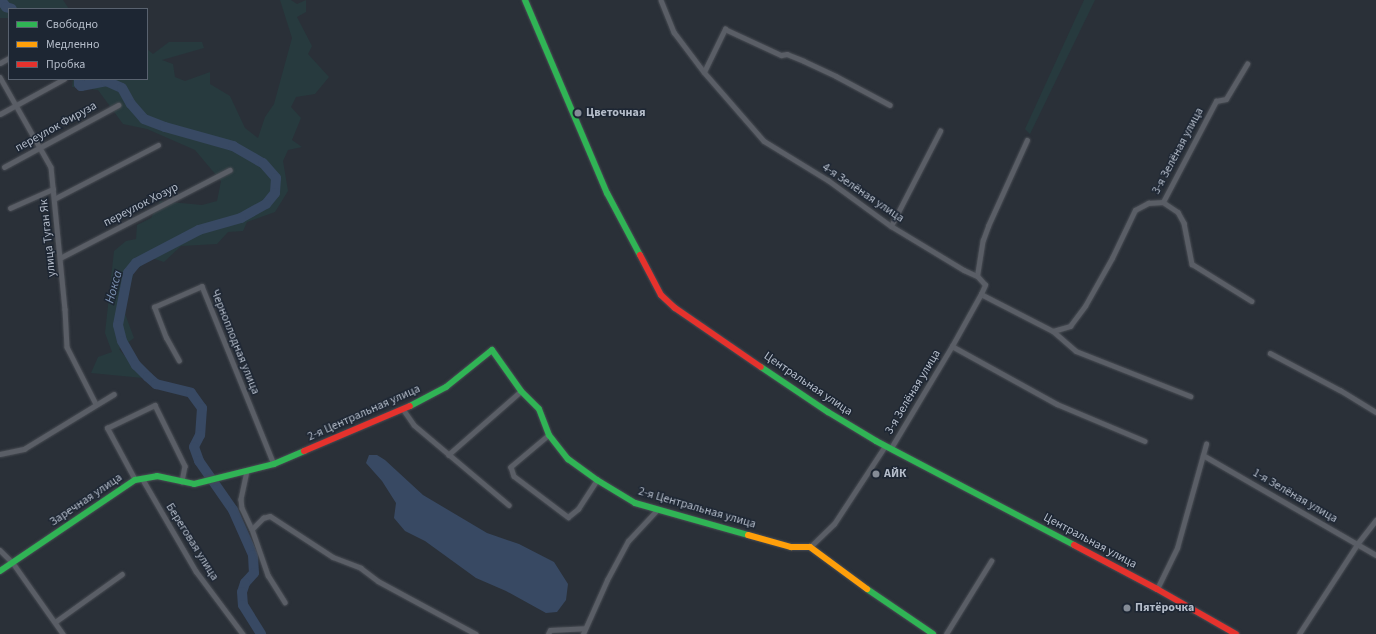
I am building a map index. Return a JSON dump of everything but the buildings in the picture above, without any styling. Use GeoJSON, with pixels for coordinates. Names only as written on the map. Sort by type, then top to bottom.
{"type":"FeatureCollection","features":[{"type":"Feature","properties":{"kind":"street","name":"Центральная улица"},"geometry":{"type":"LineString","coordinates":[[525,0],[607,193],[662,294],[688,317],[828,412],[888,447],[1157,590],[1236,634]]}},
{"type":"Feature","properties":{"kind":"street","name":"4-я Зелёная улица"},"geometry":{"type":"LineString","coordinates":[[661,0],[674,32],[704,72],[764,141],[828,180],[891,226],[964,270],[977,276]]}},
{"type":"Feature","properties":{"kind":"street"},"geometry":{"type":"LineString","coordinates":[[704,72],[725,29],[781,55],[787,54],[804,61],[836,76],[890,105]]}},
{"type":"Feature","properties":{"kind":"street","name":"3-я Зелёная улица"},"geometry":{"type":"LineString","coordinates":[[1053,331],[1070,326],[1085,306],[1112,258],[1135,210],[1148,203],[1163,202],[1216,101],[1226,99],[1247,64]]}},
{"type":"Feature","properties":{"kind":"street","name":"улица Туган Як"},"geometry":{"type":"LineString","coordinates":[[0,77],[51,167],[67,347],[96,404]]}},
{"type":"Feature","properties":{"kind":"street"},"geometry":{"type":"LineString","coordinates":[[0,114],[62,80]]}},
{"type":"Feature","properties":{"kind":"street","name":"переулок Фируза"},"geometry":{"type":"LineString","coordinates":[[4,167],[118,105]]}},
{"type":"Feature","properties":{"kind":"street"},"geometry":{"type":"LineString","coordinates":[[891,226],[940,131]]}},
{"type":"Feature","properties":{"kind":"street"},"geometry":{"type":"LineString","coordinates":[[1027,140],[988,226],[977,276],[984,285],[981,294],[1053,331],[1076,351],[1190,396]]}},
{"type":"Feature","properties":{"kind":"street"},"geometry":{"type":"LineString","coordinates":[[54,199],[158,145]]}},
{"type":"Feature","properties":{"kind":"street","name":"переулок Хозур"},"geometry":{"type":"LineString","coordinates":[[60,258],[230,170]]}},
{"type":"Feature","properties":{"kind":"street"},"geometry":{"type":"LineString","coordinates":[[10,208],[53,189]]}},
{"type":"Feature","properties":{"kind":"street"},"geometry":{"type":"LineString","coordinates":[[1163,202],[1178,212],[1184,223],[1192,264],[1252,302]]}},
{"type":"Feature","properties":{"kind":"street","name":"Черноплодная улица"},"geometry":{"type":"LineString","coordinates":[[179,361],[166,338],[154,307],[202,286],[274,464]]}},
{"type":"Feature","properties":{"kind":"street","name":"3-я Зелёная улица"},"geometry":{"type":"LineString","coordinates":[[810,547],[834,524],[888,447],[952,346],[981,294]]}},
{"type":"Feature","properties":{"kind":"street","name":"3-я Зелёная улица"},"geometry":{"type":"LineString","coordinates":[[952,346],[1057,404],[1145,441]]}},
{"type":"Feature","properties":{"kind":"street","name":"2-я Центральная улица"},"geometry":{"type":"LineString","coordinates":[[194,484],[240,474],[274,464],[403,409],[446,387],[492,350],[521,391],[539,409],[549,435],[568,459],[597,480],[635,503],[657,510],[792,547],[810,547]]}},
{"type":"Feature","properties":{"kind":"street"},"geometry":{"type":"LineString","coordinates":[[1270,353],[1340,390],[1376,412]]}},
{"type":"Feature","properties":{"kind":"street"},"geometry":{"type":"LineString","coordinates":[[448,455],[521,391]]}},
{"type":"Feature","properties":{"kind":"street"},"geometry":{"type":"LineString","coordinates":[[0,454],[24,449],[114,394]]}},
{"type":"Feature","properties":{"kind":"street"},"geometry":{"type":"LineString","coordinates":[[135,480],[108,428],[155,405],[185,466],[182,482]]}},
{"type":"Feature","properties":{"kind":"street"},"geometry":{"type":"LineString","coordinates":[[403,409],[414,425],[509,505]]}},
{"type":"Feature","properties":{"kind":"street"},"geometry":{"type":"LineString","coordinates":[[549,435],[511,467],[514,476],[568,517],[578,509],[597,480]]}},
{"type":"Feature","properties":{"kind":"street"},"geometry":{"type":"LineString","coordinates":[[1157,590],[1177,548],[1206,444]]}},
{"type":"Feature","properties":{"kind":"street","name":"1-я Зелёная улица"},"geometry":{"type":"LineString","coordinates":[[1203,454],[1358,543],[1376,555]]}},
{"type":"Feature","properties":{"kind":"street"},"geometry":{"type":"LineString","coordinates":[[247,471],[241,499],[242,508],[252,529],[268,575],[285,602]]}},
{"type":"Feature","properties":{"kind":"street","name":"Заречная улица"},"geometry":{"type":"LineString","coordinates":[[0,571],[135,480],[157,476],[194,484]]}},
{"type":"Feature","properties":{"kind":"street","name":"Береговая улица"},"geometry":{"type":"LineString","coordinates":[[142,478],[196,571],[243,634]]}},
{"type":"Feature","properties":{"kind":"street"},"geometry":{"type":"LineString","coordinates":[[583,634],[628,541],[657,510]]}},
{"type":"Feature","properties":{"kind":"street"},"geometry":{"type":"LineString","coordinates":[[252,529],[263,518],[270,516],[333,557],[360,568],[378,582],[476,634]]}},
{"type":"Feature","properties":{"kind":"street"},"geometry":{"type":"LineString","coordinates":[[1299,634],[1358,543],[1376,520]]}},
{"type":"Feature","properties":{"kind":"street"},"geometry":{"type":"LineString","coordinates":[[810,547],[890,606],[933,634]]}},
{"type":"Feature","properties":{"kind":"street"},"geometry":{"type":"LineString","coordinates":[[0,550],[13,563],[63,634]]}},
{"type":"Feature","properties":{"kind":"street"},"geometry":{"type":"LineString","coordinates":[[946,634],[991,560]]}},
{"type":"Feature","properties":{"kind":"street"},"geometry":{"type":"LineString","coordinates":[[55,622],[122,574]]}},
{"type":"Feature","properties":{"kind":"street"},"geometry":{"type":"LineString","coordinates":[[548,634],[550,630],[585,628]]}},
{"type":"Feature","properties":{"kind":"green space"},"geometry":{"type":"Polygon","coordinates":[[[0,0],[63,0],[68,8],[8,8],[8,18],[0,18],[0,0]]]}},
{"type":"Feature","properties":{"kind":"green space"},"geometry":{"type":"Polygon","coordinates":[[[280,0],[291,0],[297,4],[306,0],[306,12],[297,17],[312,46],[308,54],[329,77],[315,94],[296,97],[291,107],[301,118],[292,140],[302,147],[288,150],[283,161],[288,191],[275,212],[247,222],[243,231],[228,232],[217,244],[181,246],[164,262],[152,258],[134,271],[124,311],[134,338],[119,349],[143,378],[91,373],[98,357],[112,352],[105,333],[114,251],[126,241],[136,239],[137,225],[151,218],[160,201],[202,205],[217,201],[221,181],[195,150],[147,129],[123,124],[98,90],[72,87],[73,80],[148,80],[148,50],[153,54],[169,42],[202,42],[204,48],[162,60],[173,64],[175,77],[185,81],[210,72],[210,84],[230,96],[245,128],[258,138],[265,117],[274,104],[292,38],[280,0]]]}},
{"type":"Feature","properties":{"kind":"green space"},"geometry":{"type":"Polygon","coordinates":[[[1084,0],[1095,0],[1030,134],[1025,129],[1084,0]]]}},
{"type":"Feature","properties":{"kind":"water"},"geometry":{"type":"Polygon","coordinates":[[[369,455],[377,455],[385,460],[423,495],[487,533],[519,544],[554,562],[568,584],[566,600],[557,612],[546,613],[506,591],[476,578],[425,541],[405,531],[394,518],[396,503],[382,481],[366,463],[369,455]]]}},
{"type":"Feature","properties":{"kind":"waterway","name":"Нокса"},"geometry":{"type":"LineString","coordinates":[[1,0],[6,7],[9,8]]}},
{"type":"Feature","properties":{"kind":"waterway","name":"Нокса"},"geometry":{"type":"LineString","coordinates":[[79,80],[79,84],[81,86],[106,81],[122,88],[131,104],[144,119],[165,127],[233,146],[263,163],[276,178],[275,193],[266,204],[241,218],[199,230],[136,263],[128,273],[118,325],[122,341],[136,365],[148,377],[156,384],[191,393],[202,408],[200,435],[194,447],[199,461],[233,510],[253,555],[254,573],[245,583],[242,592],[243,605],[261,634]]}},
{"type":"Feature","properties":{"kind":"traffic: fast"},"geometry":{"type":"LineString","coordinates":[[525,0],[607,193],[640,255]]}},
{"type":"Feature","properties":{"kind":"traffic: fast"},"geometry":{"type":"LineString","coordinates":[[410,406],[446,387],[492,350],[521,391],[539,409],[549,435],[568,459],[597,480],[635,503],[748,535]]}},
{"type":"Feature","properties":{"kind":"traffic: fast"},"geometry":{"type":"LineString","coordinates":[[761,367],[828,412],[876,441],[1074,545]]}},
{"type":"Feature","properties":{"kind":"traffic: fast"},"geometry":{"type":"LineString","coordinates":[[0,571],[135,480],[157,476],[194,484],[274,464],[304,451]]}},
{"type":"Feature","properties":{"kind":"traffic: fast"},"geometry":{"type":"LineString","coordinates":[[867,589],[933,634]]}},
{"type":"Feature","properties":{"kind":"traffic: slow"},"geometry":{"type":"LineString","coordinates":[[748,535],[791,547],[810,547],[867,589]]}},
{"type":"Feature","properties":{"kind":"traffic: jam"},"geometry":{"type":"LineString","coordinates":[[640,255],[661,295],[675,308],[761,367]]}},
{"type":"Feature","properties":{"kind":"traffic: jam"},"geometry":{"type":"LineString","coordinates":[[304,451],[410,406]]}},
{"type":"Feature","properties":{"kind":"traffic: jam"},"geometry":{"type":"LineString","coordinates":[[1074,545],[1157,589],[1236,634]]}},
{"type":"Feature","properties":{"kind":"place","name":"Цветочная"},"geometry":{"type":"Point","coordinates":[578,113]}},
{"type":"Feature","properties":{"kind":"place","name":"АЙК"},"geometry":{"type":"Point","coordinates":[876,474]}},
{"type":"Feature","properties":{"kind":"place","name":"Пятёрочка"},"geometry":{"type":"Point","coordinates":[1127,608]}}]}
